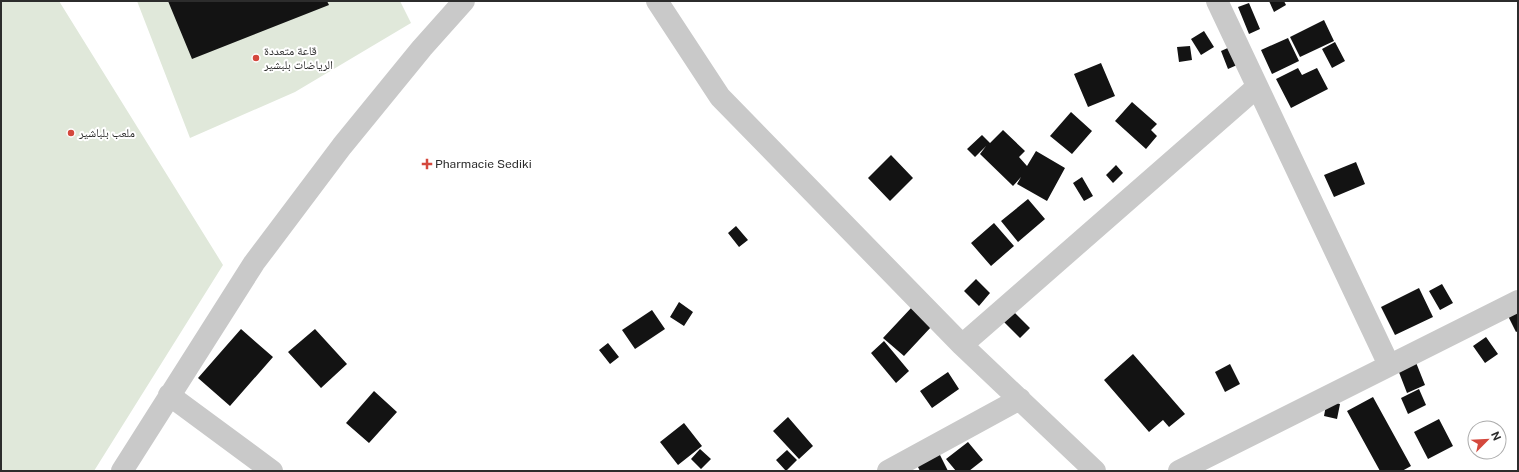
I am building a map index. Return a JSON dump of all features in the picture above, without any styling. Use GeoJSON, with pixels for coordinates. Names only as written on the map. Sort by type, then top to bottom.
{"type":"FeatureCollection","features":[{"type":"Feature","properties":{"kind":"street"},"geometry":{"type":"LineString","coordinates":[[122,471],[254,263],[347,140],[422,48],[464,1]]}},
{"type":"Feature","properties":{"kind":"street"},"geometry":{"type":"LineString","coordinates":[[657,1],[720,97],[962,345],[1095,471]]}},
{"type":"Feature","properties":{"kind":"street"},"geometry":{"type":"LineString","coordinates":[[1216,1],[1389,365]]}},
{"type":"Feature","properties":{"kind":"street"},"geometry":{"type":"LineString","coordinates":[[962,345],[1257,87]]}},
{"type":"Feature","properties":{"kind":"street"},"geometry":{"type":"LineString","coordinates":[[1179,471],[1518,301]]}},
{"type":"Feature","properties":{"kind":"street"},"geometry":{"type":"LineString","coordinates":[[169,395],[272,471]]}},
{"type":"Feature","properties":{"kind":"street"},"geometry":{"type":"LineString","coordinates":[[888,471],[1020,399]]}},
{"type":"Feature","properties":{"kind":"shaded area","name":"ملعب بلباشير"},"geometry":{"type":"Polygon","coordinates":[[[1,1],[59,1],[223,265],[94,471],[1,471],[1,1]]]}},
{"type":"Feature","properties":{"kind":"shaded area","name":"قاعة متعددة الرياضات بلبشير"},"geometry":{"type":"Polygon","coordinates":[[[137,1],[400,1],[411,23],[295,92],[190,138],[137,1]]]}},
{"type":"Feature","properties":{"kind":"building"},"geometry":{"type":"Polygon","coordinates":[[[168,1],[327,1],[329,5],[192,59],[168,1]]]}},
{"type":"Feature","properties":{"kind":"building"},"geometry":{"type":"Polygon","coordinates":[[[1269,1],[1284,1],[1286,5],[1274,12],[1269,1]]]}},
{"type":"Feature","properties":{"kind":"building"},"geometry":{"type":"Polygon","coordinates":[[[1249,3],[1260,29],[1249,34],[1238,7],[1249,3]]]}},
{"type":"Feature","properties":{"kind":"building"},"geometry":{"type":"Polygon","coordinates":[[[1324,20],[1334,41],[1300,57],[1290,37],[1324,20]]]}},
{"type":"Feature","properties":{"kind":"building"},"geometry":{"type":"Polygon","coordinates":[[[1204,31],[1214,47],[1201,55],[1191,39],[1204,31]]]}},
{"type":"Feature","properties":{"kind":"building"},"geometry":{"type":"Polygon","coordinates":[[[1288,38],[1299,61],[1272,74],[1261,50],[1288,38]]]}},
{"type":"Feature","properties":{"kind":"building"},"geometry":{"type":"Polygon","coordinates":[[[1335,42],[1345,61],[1332,68],[1322,49],[1335,42]]]}},
{"type":"Feature","properties":{"kind":"building"},"geometry":{"type":"Polygon","coordinates":[[[1190,46],[1192,60],[1179,62],[1177,47],[1190,46]]]}},
{"type":"Feature","properties":{"kind":"building"},"geometry":{"type":"Polygon","coordinates":[[[1230,47],[1237,65],[1228,69],[1221,51],[1230,47]]]}},
{"type":"Feature","properties":{"kind":"building"},"geometry":{"type":"Polygon","coordinates":[[[1101,63],[1115,96],[1088,107],[1074,74],[1101,63]]]}},
{"type":"Feature","properties":{"kind":"building"},"geometry":{"type":"Polygon","coordinates":[[[1298,68],[1302,75],[1317,68],[1328,89],[1291,108],[1276,79],[1298,68]]]}},
{"type":"Feature","properties":{"kind":"building"},"geometry":{"type":"Polygon","coordinates":[[[1132,102],[1157,124],[1151,130],[1157,136],[1146,149],[1115,121],[1132,102]]]}},
{"type":"Feature","properties":{"kind":"building"},"geometry":{"type":"Polygon","coordinates":[[[1071,112],[1092,131],[1072,154],[1050,136],[1071,112]]]}},
{"type":"Feature","properties":{"kind":"building"},"geometry":{"type":"Polygon","coordinates":[[[1003,130],[1025,151],[1019,157],[1027,166],[1036,151],[1065,168],[1047,201],[1017,184],[1021,177],[1013,186],[980,154],[986,146],[975,157],[967,149],[982,135],[990,143],[1003,130]]]}},
{"type":"Feature","properties":{"kind":"building"},"geometry":{"type":"Polygon","coordinates":[[[891,155],[913,178],[890,201],[868,178],[891,155]]]}},
{"type":"Feature","properties":{"kind":"building"},"geometry":{"type":"Polygon","coordinates":[[[1356,162],[1365,184],[1334,197],[1324,175],[1356,162]]]}},
{"type":"Feature","properties":{"kind":"building"},"geometry":{"type":"Polygon","coordinates":[[[1116,165],[1123,173],[1113,183],[1106,175],[1116,165]]]}},
{"type":"Feature","properties":{"kind":"building"},"geometry":{"type":"Polygon","coordinates":[[[1082,177],[1093,196],[1084,201],[1073,183],[1082,177]]]}},
{"type":"Feature","properties":{"kind":"building"},"geometry":{"type":"Polygon","coordinates":[[[1028,199],[1045,219],[1018,242],[1001,221],[1028,199]]]}},
{"type":"Feature","properties":{"kind":"building"},"geometry":{"type":"Polygon","coordinates":[[[994,223],[1014,246],[991,266],[971,243],[994,223]]]}},
{"type":"Feature","properties":{"kind":"building"},"geometry":{"type":"Polygon","coordinates":[[[736,226],[748,240],[739,247],[728,233],[736,226]]]}},
{"type":"Feature","properties":{"kind":"building"},"geometry":{"type":"Polygon","coordinates":[[[976,279],[990,293],[979,306],[964,291],[976,279]]]}},
{"type":"Feature","properties":{"kind":"building"},"geometry":{"type":"Polygon","coordinates":[[[1442,284],[1453,303],[1440,310],[1429,291],[1442,284]]]}},
{"type":"Feature","properties":{"kind":"building"},"geometry":{"type":"Polygon","coordinates":[[[1419,288],[1433,317],[1395,335],[1381,307],[1419,288]]]}},
{"type":"Feature","properties":{"kind":"building"},"geometry":{"type":"Polygon","coordinates":[[[1003,301],[1030,328],[1020,338],[993,311],[1003,301]]]}},
{"type":"Feature","properties":{"kind":"building"},"geometry":{"type":"Polygon","coordinates":[[[679,302],[693,312],[684,326],[670,317],[679,302]]]}},
{"type":"Feature","properties":{"kind":"building"},"geometry":{"type":"Polygon","coordinates":[[[912,307],[932,326],[904,356],[883,338],[912,307]]]}},
{"type":"Feature","properties":{"kind":"building"},"geometry":{"type":"Polygon","coordinates":[[[1518,307],[1518,331],[1516,332],[1506,312],[1518,307]]]}},
{"type":"Feature","properties":{"kind":"building"},"geometry":{"type":"Polygon","coordinates":[[[652,310],[665,329],[635,349],[622,330],[652,310]]]}},
{"type":"Feature","properties":{"kind":"building"},"geometry":{"type":"Polygon","coordinates":[[[241,329],[273,357],[230,406],[198,378],[241,329]]]}},
{"type":"Feature","properties":{"kind":"building"},"geometry":{"type":"Polygon","coordinates":[[[315,329],[347,364],[321,388],[288,352],[315,329]]]}},
{"type":"Feature","properties":{"kind":"building"},"geometry":{"type":"Polygon","coordinates":[[[1486,337],[1498,354],[1485,363],[1473,346],[1486,337]]]}},
{"type":"Feature","properties":{"kind":"building"},"geometry":{"type":"Polygon","coordinates":[[[884,341],[909,371],[896,383],[871,353],[884,341]]]}},
{"type":"Feature","properties":{"kind":"building"},"geometry":{"type":"Polygon","coordinates":[[[608,343],[619,357],[610,364],[599,350],[608,343]]]}},
{"type":"Feature","properties":{"kind":"building"},"geometry":{"type":"Polygon","coordinates":[[[1133,354],[1185,414],[1169,427],[1163,420],[1149,432],[1104,380],[1133,354]]]}},
{"type":"Feature","properties":{"kind":"building"},"geometry":{"type":"Polygon","coordinates":[[[1413,355],[1425,385],[1407,393],[1395,362],[1413,355]]]}},
{"type":"Feature","properties":{"kind":"building"},"geometry":{"type":"Polygon","coordinates":[[[1230,364],[1240,384],[1225,392],[1215,372],[1230,364]]]}},
{"type":"Feature","properties":{"kind":"building"},"geometry":{"type":"Polygon","coordinates":[[[948,372],[959,389],[932,408],[920,391],[948,372]]]}},
{"type":"Feature","properties":{"kind":"building"},"geometry":{"type":"Polygon","coordinates":[[[1419,389],[1426,405],[1408,414],[1401,398],[1419,389]]]}},
{"type":"Feature","properties":{"kind":"building"},"geometry":{"type":"Polygon","coordinates":[[[374,391],[397,412],[369,443],[346,423],[374,391]]]}},
{"type":"Feature","properties":{"kind":"building"},"geometry":{"type":"Polygon","coordinates":[[[1373,397],[1411,466],[1402,471],[1380,471],[1347,411],[1373,397]]]}},
{"type":"Feature","properties":{"kind":"building"},"geometry":{"type":"Polygon","coordinates":[[[1327,400],[1340,404],[1337,419],[1324,416],[1327,400]]]}},
{"type":"Feature","properties":{"kind":"building"},"geometry":{"type":"Polygon","coordinates":[[[788,417],[813,446],[799,459],[773,431],[788,417]]]}},
{"type":"Feature","properties":{"kind":"building"},"geometry":{"type":"Polygon","coordinates":[[[1439,419],[1453,446],[1428,459],[1414,432],[1439,419]]]}},
{"type":"Feature","properties":{"kind":"building"},"geometry":{"type":"Polygon","coordinates":[[[684,423],[702,446],[678,465],[660,442],[684,423]]]}},
{"type":"Feature","properties":{"kind":"building"},"geometry":{"type":"Polygon","coordinates":[[[968,442],[983,460],[969,471],[956,471],[946,459],[968,442]]]}},
{"type":"Feature","properties":{"kind":"building"},"geometry":{"type":"Polygon","coordinates":[[[700,449],[711,459],[701,469],[691,459],[700,449]]]}},
{"type":"Feature","properties":{"kind":"building"},"geometry":{"type":"Polygon","coordinates":[[[787,450],[797,460],[786,471],[776,460],[787,450]]]}},
{"type":"Feature","properties":{"kind":"building"},"geometry":{"type":"Polygon","coordinates":[[[938,451],[948,471],[920,471],[915,461],[938,451]]]}},
{"type":"Feature","properties":{"kind":"place","name":"قاعة متعددة الرياضات بلبشير"},"geometry":{"type":"Point","coordinates":[256,58]}},
{"type":"Feature","properties":{"kind":"place","name":"ملعب بلباشير"},"geometry":{"type":"Point","coordinates":[71,133]}},
{"type":"Feature","properties":{"kind":"place","name":"Pharmacie Sediki"},"geometry":{"type":"Point","coordinates":[427,164]}}]}
